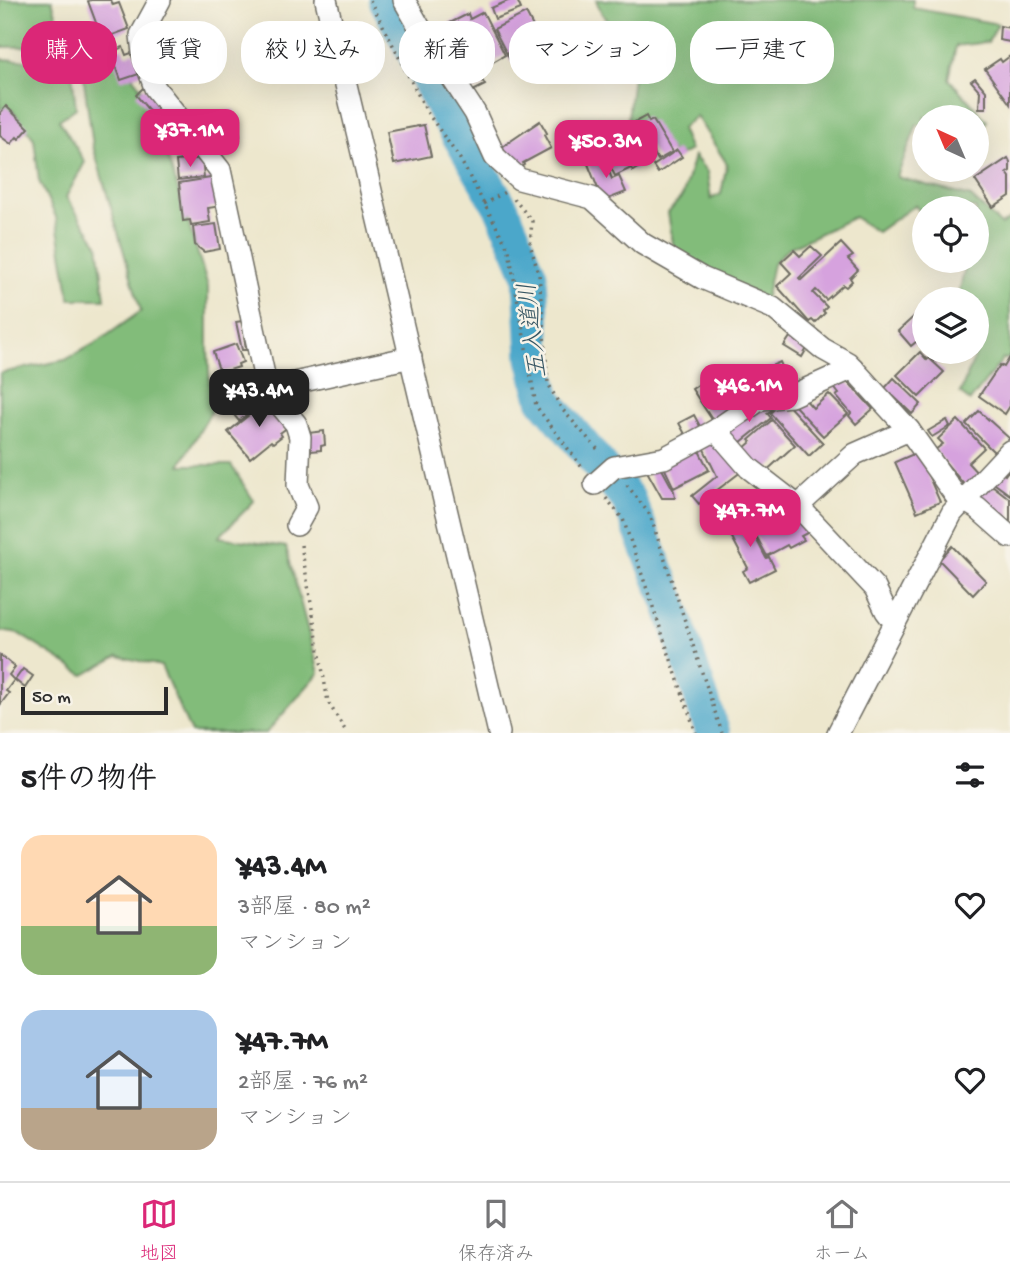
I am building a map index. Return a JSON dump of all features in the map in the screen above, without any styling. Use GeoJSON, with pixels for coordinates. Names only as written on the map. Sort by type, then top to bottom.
{"type":"FeatureCollection","features":[{"type":"Feature","properties":{"kind":"street"},"geometry":{"type":"LineString","coordinates":[[160,0],[141,35],[143,54],[155,88],[220,170],[267,389],[296,424],[300,437],[298,485],[307,507],[297,525]]}},
{"type":"Feature","properties":{"kind":"street"},"geometry":{"type":"LineString","coordinates":[[326,0],[499,733]]}},
{"type":"Feature","properties":{"kind":"street"},"geometry":{"type":"LineString","coordinates":[[404,0],[475,113],[495,157],[519,179],[592,198],[642,244],[702,278],[773,308],[823,349],[848,363],[909,430],[955,495],[977,508],[1010,537]]}},
{"type":"Feature","properties":{"kind":"street"},"geometry":{"type":"LineString","coordinates":[[267,389],[411,357]]}},
{"type":"Feature","properties":{"kind":"street"},"geometry":{"type":"LineString","coordinates":[[595,484],[614,467],[664,458],[716,430],[761,399],[791,396],[853,368]]}},
{"type":"Feature","properties":{"kind":"street"},"geometry":{"type":"LineString","coordinates":[[716,430],[748,468],[798,506],[875,588],[895,623]]}},
{"type":"Feature","properties":{"kind":"street"},"geometry":{"type":"LineString","coordinates":[[798,506],[855,454],[909,430]]}},
{"type":"Feature","properties":{"kind":"street"},"geometry":{"type":"LineString","coordinates":[[838,733],[952,513],[1010,451]]}},
{"type":"Feature","properties":{"kind":"path"},"geometry":{"type":"LineString","coordinates":[[370,0],[427,112],[460,159],[509,250],[536,406],[623,519],[696,733]]}},
{"type":"Feature","properties":{"kind":"path"},"geometry":{"type":"LineString","coordinates":[[484,204],[507,191]]}},
{"type":"Feature","properties":{"kind":"path"},"geometry":{"type":"LineString","coordinates":[[297,525],[328,702],[347,733]]}},
{"type":"Feature","properties":{"kind":"green space"},"geometry":{"type":"Polygon","coordinates":[[[0,0],[52,0],[58,21],[21,21],[21,47],[0,47],[0,0]]]}},
{"type":"Feature","properties":{"kind":"green space"},"geometry":{"type":"Polygon","coordinates":[[[596,0],[913,0],[913,8],[998,24],[988,42],[956,46],[949,79],[973,105],[912,105],[912,138],[897,177],[967,196],[912,196],[912,207],[877,232],[854,217],[787,249],[773,264],[765,301],[675,256],[668,213],[683,195],[694,156],[707,172],[711,199],[721,194],[727,164],[696,116],[681,129],[690,150],[676,158],[648,120],[627,127],[632,84],[676,84],[676,21],[609,21],[596,0]]]}},
{"type":"Feature","properties":{"kind":"green space"},"geometry":{"type":"Polygon","coordinates":[[[117,51],[131,73],[131,84],[138,84],[142,90],[168,158],[208,286],[211,412],[180,465],[231,465],[254,501],[219,537],[286,547],[319,673],[266,733],[191,733],[161,666],[118,656],[84,675],[19,634],[0,631],[0,373],[65,360],[99,341],[141,311],[93,146],[84,84],[117,84],[117,51]]]}},
{"type":"Feature","properties":{"kind":"green space"},"geometry":{"type":"Polygon","coordinates":[[[0,59],[21,60],[21,84],[73,84],[76,108],[59,120],[85,162],[66,197],[98,244],[105,299],[70,299],[56,217],[39,181],[34,139],[13,111],[0,109],[0,59]]]}},
{"type":"Feature","properties":{"kind":"green space"},"geometry":{"type":"Polygon","coordinates":[[[989,214],[1001,225],[1010,219],[1010,359],[1003,359],[970,401],[960,393],[972,364],[989,364],[989,287],[960,287],[964,273],[989,273],[989,214]]]}},
{"type":"Feature","properties":{"kind":"building"},"geometry":{"type":"Polygon","coordinates":[[[111,0],[113,5],[119,3],[129,29],[117,33],[117,21],[95,21],[88,1],[111,0]]]}},
{"type":"Feature","properties":{"kind":"building"},"geometry":{"type":"Polygon","coordinates":[[[517,0],[521,9],[495,19],[491,8],[517,0]]]}},
{"type":"Feature","properties":{"kind":"building"},"geometry":{"type":"Polygon","coordinates":[[[483,12],[488,21],[454,21],[468,14],[470,19],[483,12]]]}},
{"type":"Feature","properties":{"kind":"building"},"geometry":{"type":"Polygon","coordinates":[[[526,13],[530,21],[510,21],[526,13]]]}},
{"type":"Feature","properties":{"kind":"building"},"geometry":{"type":"Polygon","coordinates":[[[509,22],[509,58],[495,31],[509,22]]]}},
{"type":"Feature","properties":{"kind":"building"},"geometry":{"type":"Polygon","coordinates":[[[1000,26],[1010,28],[1010,42],[999,40],[1000,26]]]}},
{"type":"Feature","properties":{"kind":"building"},"geometry":{"type":"Polygon","coordinates":[[[495,35],[505,55],[495,61],[495,35]]]}},
{"type":"Feature","properties":{"kind":"building"},"geometry":{"type":"Polygon","coordinates":[[[123,47],[126,55],[131,53],[131,77],[121,80],[117,69],[117,50],[123,47]]]}},
{"type":"Feature","properties":{"kind":"building"},"geometry":{"type":"Polygon","coordinates":[[[1010,56],[1010,104],[985,69],[1010,56]]]}},
{"type":"Feature","properties":{"kind":"building"},"geometry":{"type":"Polygon","coordinates":[[[975,78],[986,91],[986,105],[979,105],[980,91],[971,81],[975,78]]]}},
{"type":"Feature","properties":{"kind":"building"},"geometry":{"type":"Polygon","coordinates":[[[467,84],[485,85],[471,92],[467,84]]]}},
{"type":"Feature","properties":{"kind":"building"},"geometry":{"type":"Polygon","coordinates":[[[144,87],[165,111],[156,119],[136,95],[144,87]]]}},
{"type":"Feature","properties":{"kind":"building"},"geometry":{"type":"Polygon","coordinates":[[[6,106],[29,128],[11,144],[0,136],[0,113],[6,106]]]}},
{"type":"Feature","properties":{"kind":"building"},"geometry":{"type":"Polygon","coordinates":[[[234,110],[240,136],[222,140],[216,114],[234,110]]]}},
{"type":"Feature","properties":{"kind":"building"},"geometry":{"type":"Polygon","coordinates":[[[646,116],[649,122],[653,120],[672,152],[658,160],[635,122],[646,116]]]}},
{"type":"Feature","properties":{"kind":"building"},"geometry":{"type":"Polygon","coordinates":[[[540,121],[551,148],[523,163],[524,165],[516,170],[502,147],[540,121]]]}},
{"type":"Feature","properties":{"kind":"building"},"geometry":{"type":"Polygon","coordinates":[[[424,125],[431,156],[394,164],[387,132],[424,125]]]}},
{"type":"Feature","properties":{"kind":"building"},"geometry":{"type":"Polygon","coordinates":[[[636,125],[652,159],[633,171],[631,168],[615,176],[604,153],[601,154],[598,147],[595,148],[590,136],[610,126],[614,135],[636,125]]]}},
{"type":"Feature","properties":{"kind":"building"},"geometry":{"type":"Polygon","coordinates":[[[677,150],[682,157],[658,173],[653,166],[677,150]]]}},
{"type":"Feature","properties":{"kind":"building"},"geometry":{"type":"Polygon","coordinates":[[[602,155],[612,179],[619,176],[626,192],[603,201],[588,164],[602,155]]]}},
{"type":"Feature","properties":{"kind":"building"},"geometry":{"type":"Polygon","coordinates":[[[202,158],[204,177],[178,180],[176,161],[202,158]]]}},
{"type":"Feature","properties":{"kind":"building"},"geometry":{"type":"Polygon","coordinates":[[[1008,158],[1010,196],[993,207],[989,196],[986,196],[976,182],[989,182],[989,171],[1008,158]]]}},
{"type":"Feature","properties":{"kind":"building"},"geometry":{"type":"Polygon","coordinates":[[[217,177],[221,206],[208,208],[210,222],[191,225],[190,220],[183,221],[179,183],[217,177]]]}},
{"type":"Feature","properties":{"kind":"building"},"geometry":{"type":"Polygon","coordinates":[[[216,224],[220,249],[204,252],[195,245],[193,227],[216,224]]]}},
{"type":"Feature","properties":{"kind":"building"},"geometry":{"type":"Polygon","coordinates":[[[841,243],[853,256],[848,259],[858,270],[846,287],[843,285],[826,300],[816,290],[813,293],[827,307],[815,323],[812,320],[809,322],[777,286],[791,273],[781,262],[794,250],[800,256],[811,246],[822,256],[799,278],[801,280],[841,243]]]}},
{"type":"Feature","properties":{"kind":"building"},"geometry":{"type":"Polygon","coordinates":[[[912,318],[912,345],[911,346],[898,331],[912,318]]]}},
{"type":"Feature","properties":{"kind":"building"},"geometry":{"type":"Polygon","coordinates":[[[242,321],[246,350],[242,350],[236,322],[242,321]]]}},
{"type":"Feature","properties":{"kind":"building"},"geometry":{"type":"Polygon","coordinates":[[[792,334],[809,345],[802,357],[784,346],[792,334]]]}},
{"type":"Feature","properties":{"kind":"building"},"geometry":{"type":"Polygon","coordinates":[[[236,344],[243,362],[238,364],[239,367],[220,373],[213,352],[236,344]]]}},
{"type":"Feature","properties":{"kind":"building"},"geometry":{"type":"Polygon","coordinates":[[[1010,357],[1010,406],[1005,414],[979,396],[1000,365],[1004,367],[1010,357]]]}},
{"type":"Feature","properties":{"kind":"building"},"geometry":{"type":"Polygon","coordinates":[[[912,360],[912,364],[935,364],[944,372],[919,397],[897,375],[912,360]]]}},
{"type":"Feature","properties":{"kind":"building"},"geometry":{"type":"Polygon","coordinates":[[[780,362],[790,386],[774,393],[764,369],[780,362]]]}},
{"type":"Feature","properties":{"kind":"building"},"geometry":{"type":"Polygon","coordinates":[[[250,373],[252,387],[257,384],[267,399],[239,421],[231,411],[236,408],[233,402],[237,399],[233,375],[250,373]]]}},
{"type":"Feature","properties":{"kind":"building"},"geometry":{"type":"Polygon","coordinates":[[[716,373],[736,405],[713,421],[692,389],[716,373]]]}},
{"type":"Feature","properties":{"kind":"building"},"geometry":{"type":"Polygon","coordinates":[[[894,378],[921,404],[912,414],[885,388],[894,378]]]}},
{"type":"Feature","properties":{"kind":"building"},"geometry":{"type":"Polygon","coordinates":[[[844,381],[873,409],[856,424],[849,416],[851,413],[836,396],[839,394],[833,386],[844,381]]]}},
{"type":"Feature","properties":{"kind":"building"},"geometry":{"type":"Polygon","coordinates":[[[829,394],[848,414],[823,436],[793,404],[802,396],[813,408],[829,394]]]}},
{"type":"Feature","properties":{"kind":"building"},"geometry":{"type":"Polygon","coordinates":[[[269,399],[288,427],[280,433],[282,436],[273,443],[271,441],[250,458],[228,432],[269,399]]]}},
{"type":"Feature","properties":{"kind":"building"},"geometry":{"type":"Polygon","coordinates":[[[784,401],[823,443],[809,456],[770,413],[784,401]]]}},
{"type":"Feature","properties":{"kind":"building"},"geometry":{"type":"Polygon","coordinates":[[[765,402],[772,410],[767,413],[771,418],[736,446],[725,431],[765,402]]]}},
{"type":"Feature","properties":{"kind":"building"},"geometry":{"type":"Polygon","coordinates":[[[979,411],[1010,439],[995,453],[966,424],[979,411]]]}},
{"type":"Feature","properties":{"kind":"building"},"geometry":{"type":"Polygon","coordinates":[[[694,415],[701,428],[686,436],[679,423],[694,415]]]}},
{"type":"Feature","properties":{"kind":"building"},"geometry":{"type":"Polygon","coordinates":[[[772,420],[795,445],[765,472],[743,449],[751,442],[749,440],[772,420]]]}},
{"type":"Feature","properties":{"kind":"building"},"geometry":{"type":"Polygon","coordinates":[[[947,420],[950,426],[932,437],[928,431],[947,420]]]}},
{"type":"Feature","properties":{"kind":"building"},"geometry":{"type":"Polygon","coordinates":[[[958,420],[984,448],[968,463],[979,475],[966,487],[935,450],[943,444],[938,439],[958,420]]]}},
{"type":"Feature","properties":{"kind":"building"},"geometry":{"type":"Polygon","coordinates":[[[324,431],[325,445],[321,446],[321,450],[311,451],[308,433],[324,431]]]}},
{"type":"Feature","properties":{"kind":"building"},"geometry":{"type":"Polygon","coordinates":[[[714,433],[742,471],[699,504],[692,496],[717,476],[700,441],[714,433]]]}},
{"type":"Feature","properties":{"kind":"building"},"geometry":{"type":"Polygon","coordinates":[[[695,443],[709,470],[674,488],[661,461],[695,443]]]}},
{"type":"Feature","properties":{"kind":"building"},"geometry":{"type":"Polygon","coordinates":[[[918,452],[940,502],[917,512],[895,462],[918,452]]]}},
{"type":"Feature","properties":{"kind":"building"},"geometry":{"type":"Polygon","coordinates":[[[657,460],[675,498],[662,498],[644,466],[657,460]]]}},
{"type":"Feature","properties":{"kind":"building"},"geometry":{"type":"Polygon","coordinates":[[[999,470],[1005,475],[1008,471],[1010,473],[1010,495],[991,481],[999,470]]]}},
{"type":"Feature","properties":{"kind":"building"},"geometry":{"type":"Polygon","coordinates":[[[988,482],[1010,499],[1010,525],[975,498],[988,482]]]}},
{"type":"Feature","properties":{"kind":"building"},"geometry":{"type":"Polygon","coordinates":[[[791,504],[807,533],[801,536],[804,540],[789,548],[787,545],[767,556],[753,530],[756,528],[754,524],[791,504]]]}},
{"type":"Feature","properties":{"kind":"building"},"geometry":{"type":"Polygon","coordinates":[[[747,515],[766,558],[769,557],[775,569],[749,582],[743,571],[748,568],[726,526],[747,515]]]}},
{"type":"Feature","properties":{"kind":"building"},"geometry":{"type":"Polygon","coordinates":[[[952,546],[986,581],[973,595],[939,560],[952,546]]]}},
{"type":"Feature","properties":{"kind":"building"},"geometry":{"type":"Polygon","coordinates":[[[0,655],[15,667],[9,675],[14,680],[6,691],[9,693],[0,705],[0,655]]]}},
{"type":"Feature","properties":{"kind":"building"},"geometry":{"type":"Polygon","coordinates":[[[23,669],[33,676],[25,688],[15,680],[23,669]]]}},
{"type":"Feature","properties":{"kind":"waterway","name":"五入道川"},"geometry":{"type":"LineString","coordinates":[[386,0],[448,117],[502,209],[530,275],[534,358],[544,399],[628,499],[670,603],[713,733]]}}]}
